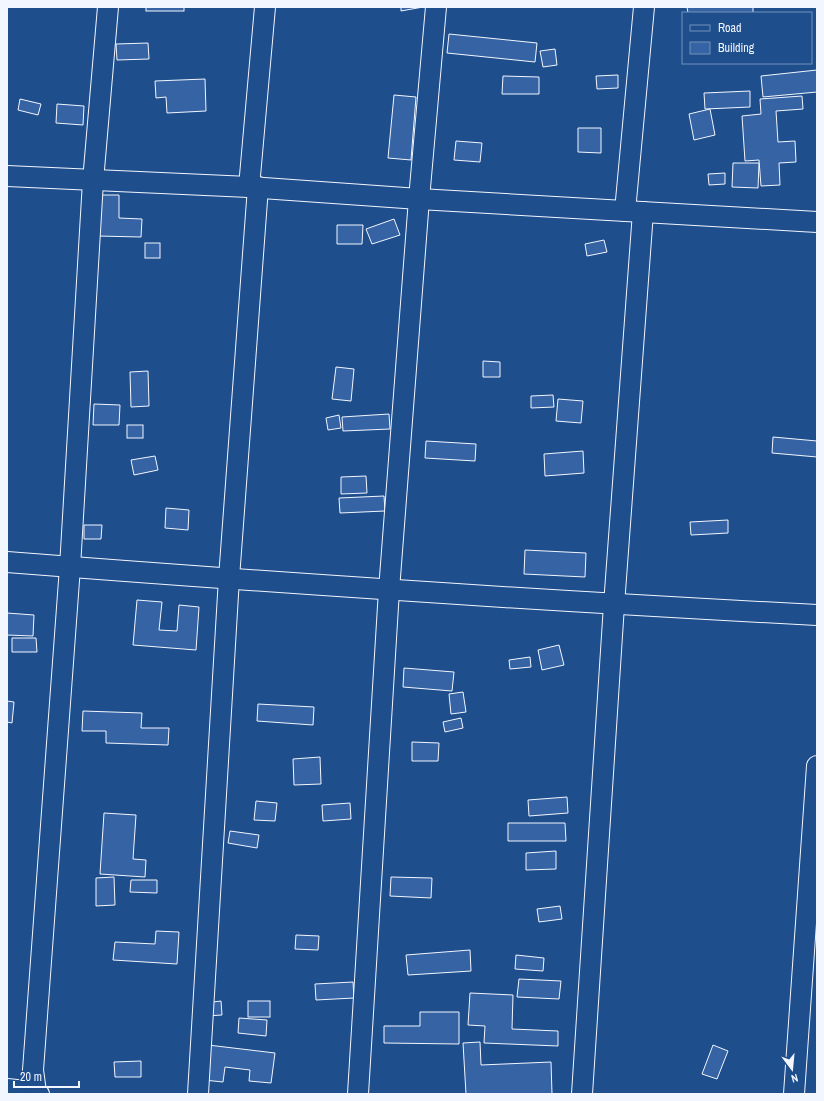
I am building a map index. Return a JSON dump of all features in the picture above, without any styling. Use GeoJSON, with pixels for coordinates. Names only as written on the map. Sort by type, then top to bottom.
{"type":"FeatureCollection","features":[{"type":"Feature","properties":{"kind":"street"},"geometry":{"type":"LineString","coordinates":[[7,1089],[37,1093],[33,1070],[70,567],[93,181],[108,7]]}},
{"type":"Feature","properties":{"kind":"street"},"geometry":{"type":"LineString","coordinates":[[198,1094],[265,7]]}},
{"type":"Feature","properties":{"kind":"street"},"geometry":{"type":"LineString","coordinates":[[358,1094],[389,590],[419,199],[436,7]]}},
{"type":"Feature","properties":{"kind":"street"},"geometry":{"type":"LineString","coordinates":[[582,1094],[614,605],[644,7]]}},
{"type":"Feature","properties":{"kind":"street"},"geometry":{"type":"LineString","coordinates":[[7,176],[254,187],[419,199],[817,222]]}},
{"type":"Feature","properties":{"kind":"street"},"geometry":{"type":"LineString","coordinates":[[7,562],[614,605],[817,615]]}},
{"type":"Feature","properties":{"kind":"street"},"geometry":{"type":"LineString","coordinates":[[794,1094],[810,958],[817,766]]}},
{"type":"Feature","properties":{"kind":"building"},"geometry":{"type":"Polygon","coordinates":[[[146,7],[184,7],[184,11],[146,11],[146,7]]]}},
{"type":"Feature","properties":{"kind":"building"},"geometry":{"type":"Polygon","coordinates":[[[401,7],[423,7],[401,11],[401,7]]]}},
{"type":"Feature","properties":{"kind":"building"},"geometry":{"type":"Polygon","coordinates":[[[687,7],[753,7],[753,12],[688,12],[687,7]]]}},
{"type":"Feature","properties":{"kind":"building"},"geometry":{"type":"Polygon","coordinates":[[[449,34],[537,43],[535,62],[447,53],[449,34]]]}},
{"type":"Feature","properties":{"kind":"building"},"geometry":{"type":"Polygon","coordinates":[[[148,43],[149,59],[117,60],[116,44],[148,43]]]}},
{"type":"Feature","properties":{"kind":"building"},"geometry":{"type":"Polygon","coordinates":[[[555,49],[557,65],[543,67],[540,51],[555,49]]]}},
{"type":"Feature","properties":{"kind":"building"},"geometry":{"type":"Polygon","coordinates":[[[817,70],[817,92],[763,97],[761,76],[817,70]]]}},
{"type":"Feature","properties":{"kind":"building"},"geometry":{"type":"Polygon","coordinates":[[[618,75],[618,88],[597,89],[596,76],[618,75]]]}},
{"type":"Feature","properties":{"kind":"building"},"geometry":{"type":"Polygon","coordinates":[[[503,76],[539,77],[539,94],[502,94],[503,76]]]}},
{"type":"Feature","properties":{"kind":"building"},"geometry":{"type":"Polygon","coordinates":[[[205,79],[206,111],[167,113],[166,97],[156,98],[155,81],[205,79]]]}},
{"type":"Feature","properties":{"kind":"building"},"geometry":{"type":"Polygon","coordinates":[[[750,91],[750,107],[705,109],[704,93],[750,91]]]}},
{"type":"Feature","properties":{"kind":"building"},"geometry":{"type":"Polygon","coordinates":[[[394,95],[416,97],[411,160],[388,158],[394,95]]]}},
{"type":"Feature","properties":{"kind":"building"},"geometry":{"type":"Polygon","coordinates":[[[802,96],[803,109],[776,111],[778,142],[795,141],[796,162],[779,163],[780,185],[761,186],[759,160],[745,161],[742,116],[761,114],[760,99],[802,96]]]}},
{"type":"Feature","properties":{"kind":"building"},"geometry":{"type":"Polygon","coordinates":[[[20,99],[41,104],[38,115],[18,110],[20,99]]]}},
{"type":"Feature","properties":{"kind":"building"},"geometry":{"type":"Polygon","coordinates":[[[57,104],[84,106],[83,125],[56,123],[57,104]]]}},
{"type":"Feature","properties":{"kind":"building"},"geometry":{"type":"Polygon","coordinates":[[[710,109],[715,135],[694,140],[689,114],[710,109]]]}},
{"type":"Feature","properties":{"kind":"building"},"geometry":{"type":"Polygon","coordinates":[[[578,128],[601,128],[601,153],[578,152],[578,128]]]}},
{"type":"Feature","properties":{"kind":"building"},"geometry":{"type":"Polygon","coordinates":[[[456,141],[482,143],[480,162],[454,160],[456,141]]]}},
{"type":"Feature","properties":{"kind":"building"},"geometry":{"type":"Polygon","coordinates":[[[733,163],[759,163],[758,188],[732,187],[733,163]]]}},
{"type":"Feature","properties":{"kind":"building"},"geometry":{"type":"Polygon","coordinates":[[[725,173],[725,184],[709,185],[708,174],[725,173]]]}},
{"type":"Feature","properties":{"kind":"building"},"geometry":{"type":"Polygon","coordinates":[[[99,195],[119,195],[119,218],[142,219],[141,237],[98,236],[99,195]]]}},
{"type":"Feature","properties":{"kind":"building"},"geometry":{"type":"Polygon","coordinates":[[[394,219],[400,235],[372,244],[366,229],[394,219]]]}},
{"type":"Feature","properties":{"kind":"building"},"geometry":{"type":"Polygon","coordinates":[[[337,225],[363,225],[362,244],[337,244],[337,225]]]}},
{"type":"Feature","properties":{"kind":"building"},"geometry":{"type":"Polygon","coordinates":[[[604,240],[607,252],[587,256],[585,244],[604,240]]]}},
{"type":"Feature","properties":{"kind":"building"},"geometry":{"type":"Polygon","coordinates":[[[145,243],[160,243],[160,258],[145,258],[145,243]]]}},
{"type":"Feature","properties":{"kind":"building"},"geometry":{"type":"Polygon","coordinates":[[[483,361],[500,362],[500,377],[483,377],[483,361]]]}},
{"type":"Feature","properties":{"kind":"building"},"geometry":{"type":"Polygon","coordinates":[[[336,367],[354,369],[351,401],[332,399],[336,367]]]}},
{"type":"Feature","properties":{"kind":"building"},"geometry":{"type":"Polygon","coordinates":[[[148,371],[149,406],[131,407],[130,372],[148,371]]]}},
{"type":"Feature","properties":{"kind":"building"},"geometry":{"type":"Polygon","coordinates":[[[553,395],[554,407],[531,408],[531,396],[553,395]]]}},
{"type":"Feature","properties":{"kind":"building"},"geometry":{"type":"Polygon","coordinates":[[[558,399],[583,401],[581,423],[556,421],[558,399]]]}},
{"type":"Feature","properties":{"kind":"building"},"geometry":{"type":"Polygon","coordinates":[[[94,404],[120,405],[119,425],[93,425],[94,404]]]}},
{"type":"Feature","properties":{"kind":"building"},"geometry":{"type":"Polygon","coordinates":[[[389,414],[390,429],[343,431],[342,417],[389,414]]]}},
{"type":"Feature","properties":{"kind":"building"},"geometry":{"type":"Polygon","coordinates":[[[339,415],[341,428],[328,430],[326,418],[339,415]]]}},
{"type":"Feature","properties":{"kind":"building"},"geometry":{"type":"Polygon","coordinates":[[[127,425],[143,425],[143,438],[127,438],[127,425]]]}},
{"type":"Feature","properties":{"kind":"building"},"geometry":{"type":"Polygon","coordinates":[[[773,437],[817,441],[817,457],[772,453],[773,437]]]}},
{"type":"Feature","properties":{"kind":"building"},"geometry":{"type":"Polygon","coordinates":[[[426,441],[476,444],[475,461],[425,458],[426,441]]]}},
{"type":"Feature","properties":{"kind":"building"},"geometry":{"type":"Polygon","coordinates":[[[583,451],[584,473],[545,476],[544,454],[583,451]]]}},
{"type":"Feature","properties":{"kind":"building"},"geometry":{"type":"Polygon","coordinates":[[[155,456],[158,470],[134,475],[131,460],[155,456]]]}},
{"type":"Feature","properties":{"kind":"building"},"geometry":{"type":"Polygon","coordinates":[[[366,476],[367,493],[341,494],[341,477],[366,476]]]}},
{"type":"Feature","properties":{"kind":"building"},"geometry":{"type":"Polygon","coordinates":[[[384,496],[385,511],[340,513],[339,498],[384,496]]]}},
{"type":"Feature","properties":{"kind":"building"},"geometry":{"type":"Polygon","coordinates":[[[166,508],[189,510],[188,530],[165,528],[166,508]]]}},
{"type":"Feature","properties":{"kind":"building"},"geometry":{"type":"Polygon","coordinates":[[[728,520],[728,533],[691,535],[690,522],[728,520]]]}},
{"type":"Feature","properties":{"kind":"building"},"geometry":{"type":"Polygon","coordinates":[[[84,525],[102,525],[101,539],[84,539],[84,525]]]}},
{"type":"Feature","properties":{"kind":"building"},"geometry":{"type":"Polygon","coordinates":[[[525,550],[586,553],[585,577],[524,574],[525,550]]]}},
{"type":"Feature","properties":{"kind":"building"},"geometry":{"type":"Polygon","coordinates":[[[137,600],[162,602],[159,630],[177,631],[179,605],[199,607],[196,650],[133,645],[137,600]]]}},
{"type":"Feature","properties":{"kind":"building"},"geometry":{"type":"Polygon","coordinates":[[[7,613],[34,615],[33,636],[7,635],[7,613]]]}},
{"type":"Feature","properties":{"kind":"building"},"geometry":{"type":"Polygon","coordinates":[[[12,638],[36,638],[37,652],[12,652],[12,638]]]}},
{"type":"Feature","properties":{"kind":"building"},"geometry":{"type":"Polygon","coordinates":[[[559,645],[564,665],[542,670],[538,650],[559,645]]]}},
{"type":"Feature","properties":{"kind":"building"},"geometry":{"type":"Polygon","coordinates":[[[530,657],[531,667],[510,669],[509,660],[530,657]]]}},
{"type":"Feature","properties":{"kind":"building"},"geometry":{"type":"Polygon","coordinates":[[[404,668],[454,672],[452,691],[403,687],[404,668]]]}},
{"type":"Feature","properties":{"kind":"building"},"geometry":{"type":"Polygon","coordinates":[[[463,692],[466,712],[451,714],[449,694],[463,692]]]}},
{"type":"Feature","properties":{"kind":"building"},"geometry":{"type":"Polygon","coordinates":[[[7,701],[14,702],[12,723],[7,722],[7,701]]]}},
{"type":"Feature","properties":{"kind":"building"},"geometry":{"type":"Polygon","coordinates":[[[258,704],[314,707],[313,725],[257,721],[258,704]]]}},
{"type":"Feature","properties":{"kind":"building"},"geometry":{"type":"Polygon","coordinates":[[[83,711],[142,713],[141,728],[169,728],[168,745],[106,743],[106,731],[82,731],[83,711]]]}},
{"type":"Feature","properties":{"kind":"building"},"geometry":{"type":"Polygon","coordinates":[[[461,718],[463,728],[445,732],[443,722],[461,718]]]}},
{"type":"Feature","properties":{"kind":"building"},"geometry":{"type":"Polygon","coordinates":[[[412,742],[439,743],[438,761],[412,761],[412,742]]]}},
{"type":"Feature","properties":{"kind":"building"},"geometry":{"type":"Polygon","coordinates":[[[320,757],[321,784],[294,785],[293,759],[320,757]]]}},
{"type":"Feature","properties":{"kind":"building"},"geometry":{"type":"Polygon","coordinates":[[[567,797],[568,813],[529,816],[528,800],[567,797]]]}},
{"type":"Feature","properties":{"kind":"building"},"geometry":{"type":"Polygon","coordinates":[[[256,801],[277,803],[275,821],[254,820],[256,801]]]}},
{"type":"Feature","properties":{"kind":"building"},"geometry":{"type":"Polygon","coordinates":[[[350,803],[351,819],[323,821],[322,805],[350,803]]]}},
{"type":"Feature","properties":{"kind":"building"},"geometry":{"type":"Polygon","coordinates":[[[104,813],[136,815],[133,859],[146,860],[145,877],[100,874],[104,813]]]}},
{"type":"Feature","properties":{"kind":"building"},"geometry":{"type":"Polygon","coordinates":[[[508,823],[565,823],[566,841],[508,841],[508,823]]]}},
{"type":"Feature","properties":{"kind":"building"},"geometry":{"type":"Polygon","coordinates":[[[230,831],[259,835],[257,848],[228,843],[230,831]]]}},
{"type":"Feature","properties":{"kind":"building"},"geometry":{"type":"Polygon","coordinates":[[[556,851],[556,869],[526,870],[526,853],[556,851]]]}},
{"type":"Feature","properties":{"kind":"building"},"geometry":{"type":"Polygon","coordinates":[[[114,877],[115,905],[96,906],[96,878],[114,877]]]}},
{"type":"Feature","properties":{"kind":"building"},"geometry":{"type":"Polygon","coordinates":[[[391,877],[432,878],[431,898],[390,896],[391,877]]]}},
{"type":"Feature","properties":{"kind":"building"},"geometry":{"type":"Polygon","coordinates":[[[131,880],[157,880],[157,893],[130,892],[131,880]]]}},
{"type":"Feature","properties":{"kind":"building"},"geometry":{"type":"Polygon","coordinates":[[[560,906],[562,919],[539,922],[537,909],[560,906]]]}},
{"type":"Feature","properties":{"kind":"building"},"geometry":{"type":"Polygon","coordinates":[[[156,931],[179,932],[177,964],[113,960],[115,942],[155,944],[156,931]]]}},
{"type":"Feature","properties":{"kind":"building"},"geometry":{"type":"Polygon","coordinates":[[[296,935],[319,936],[318,950],[295,949],[296,935]]]}},
{"type":"Feature","properties":{"kind":"building"},"geometry":{"type":"Polygon","coordinates":[[[470,950],[471,971],[408,975],[406,955],[470,950]]]}},
{"type":"Feature","properties":{"kind":"building"},"geometry":{"type":"Polygon","coordinates":[[[516,955],[544,958],[543,971],[515,969],[516,955]]]}},
{"type":"Feature","properties":{"kind":"building"},"geometry":{"type":"Polygon","coordinates":[[[519,979],[561,981],[559,999],[517,997],[519,979]]]}},
{"type":"Feature","properties":{"kind":"building"},"geometry":{"type":"Polygon","coordinates":[[[353,982],[354,998],[316,1000],[315,984],[353,982]]]}},
{"type":"Feature","properties":{"kind":"building"},"geometry":{"type":"Polygon","coordinates":[[[470,993],[513,995],[512,1029],[558,1031],[558,1046],[484,1043],[485,1026],[468,1025],[470,993]]]}},
{"type":"Feature","properties":{"kind":"building"},"geometry":{"type":"Polygon","coordinates":[[[221,1001],[222,1015],[206,1016],[205,1003],[221,1001]]]}},
{"type":"Feature","properties":{"kind":"building"},"geometry":{"type":"Polygon","coordinates":[[[248,1001],[270,1001],[270,1017],[248,1017],[248,1001]]]}},
{"type":"Feature","properties":{"kind":"building"},"geometry":{"type":"Polygon","coordinates":[[[420,1012],[459,1012],[459,1044],[384,1043],[384,1026],[420,1026],[420,1012]]]}},
{"type":"Feature","properties":{"kind":"building"},"geometry":{"type":"Polygon","coordinates":[[[239,1018],[267,1020],[266,1036],[238,1033],[239,1018]]]}},
{"type":"Feature","properties":{"kind":"building"},"geometry":{"type":"Polygon","coordinates":[[[480,1042],[481,1065],[551,1062],[552,1094],[466,1094],[463,1043],[480,1042]]]}},
{"type":"Feature","properties":{"kind":"building"},"geometry":{"type":"Polygon","coordinates":[[[208,1045],[275,1053],[271,1083],[249,1081],[250,1070],[225,1067],[223,1082],[204,1080],[208,1045]]]}},
{"type":"Feature","properties":{"kind":"building"},"geometry":{"type":"Polygon","coordinates":[[[713,1045],[728,1051],[717,1079],[702,1074],[713,1045]]]}},
{"type":"Feature","properties":{"kind":"building"},"geometry":{"type":"Polygon","coordinates":[[[141,1061],[141,1077],[115,1077],[114,1062],[141,1061]]]}}]}
